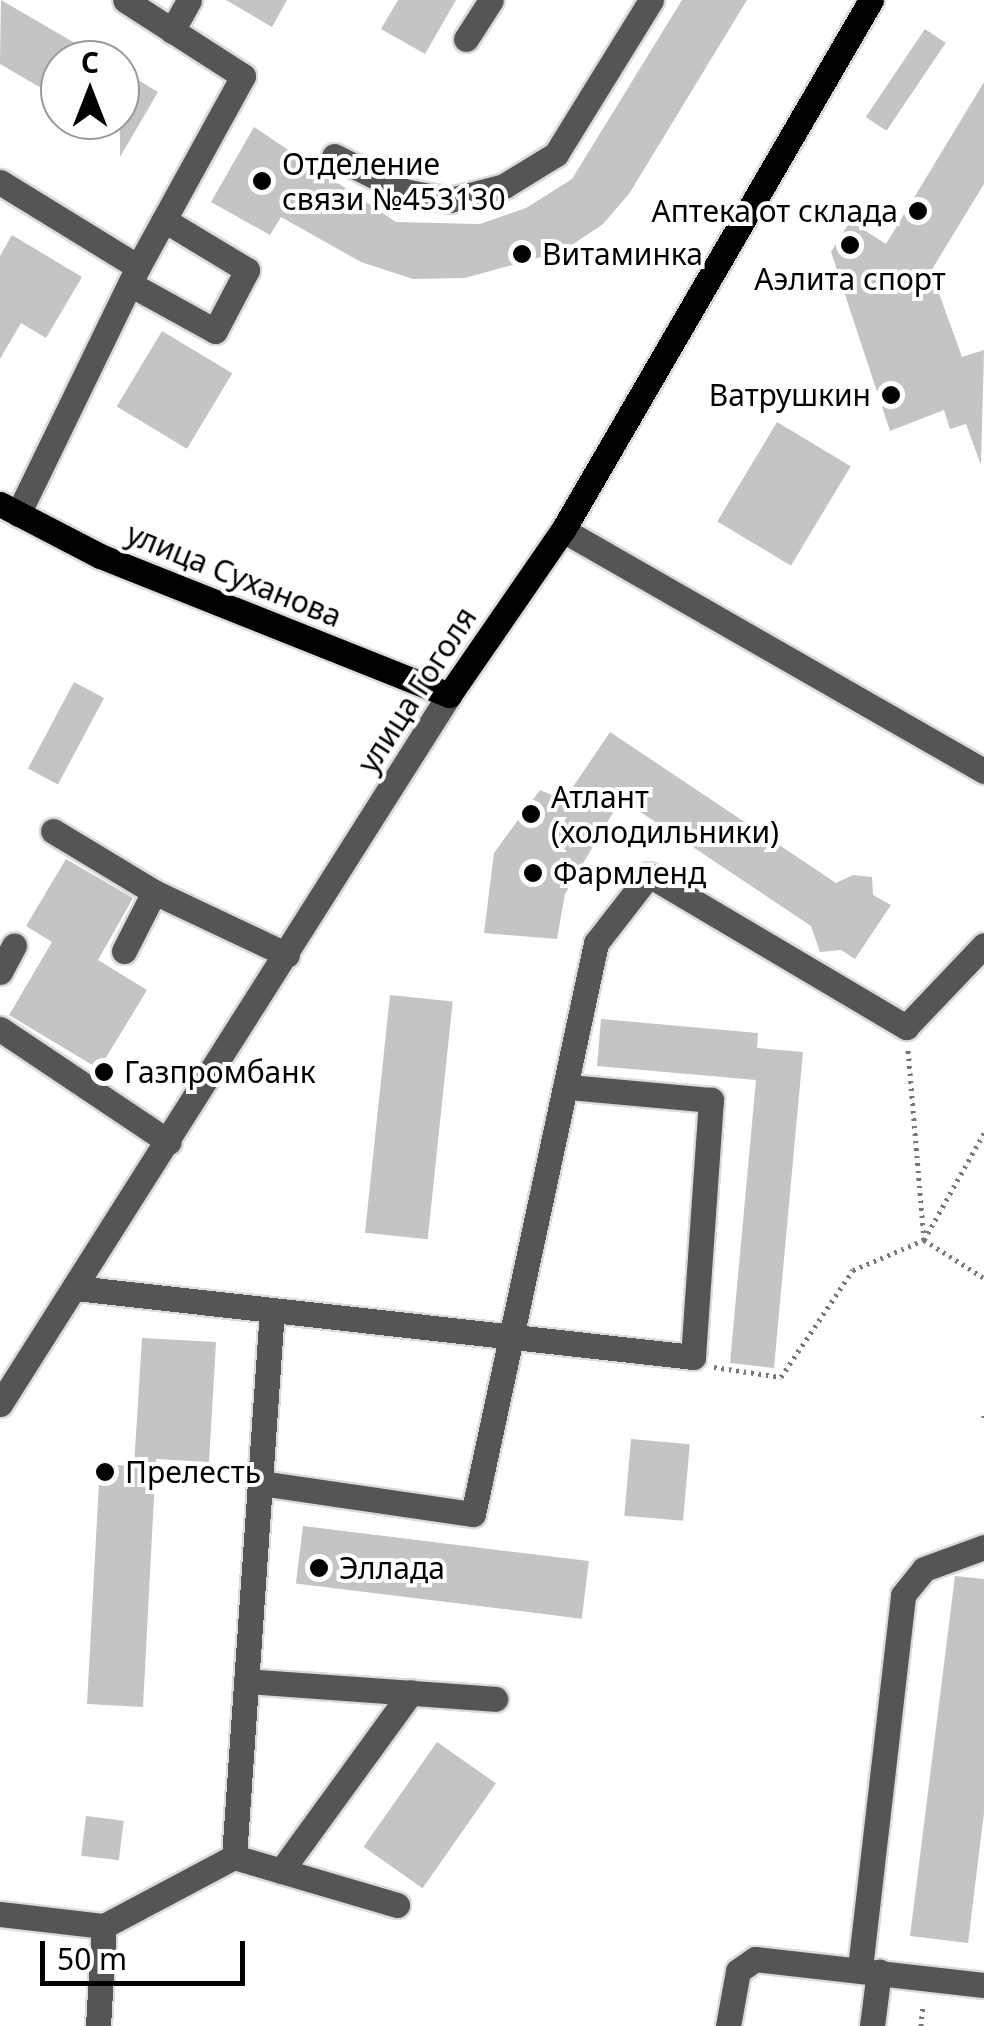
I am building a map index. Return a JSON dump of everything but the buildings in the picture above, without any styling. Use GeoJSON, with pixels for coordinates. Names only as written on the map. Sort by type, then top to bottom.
{"type":"FeatureCollection","features":[{"type":"Feature","properties":{"kind":"main road","name":"улица Гоголя"},"geometry":{"type":"LineString","coordinates":[[449,695],[563,530],[871,0]]}},
{"type":"Feature","properties":{"kind":"main road","name":"улица Суханова"},"geometry":{"type":"LineString","coordinates":[[9,509],[100,556],[449,695]]}},
{"type":"Feature","properties":{"kind":"street"},"geometry":{"type":"LineString","coordinates":[[9,509],[243,76],[125,0]]}},
{"type":"Feature","properties":{"kind":"street"},"geometry":{"type":"LineString","coordinates":[[172,31],[189,0]]}},
{"type":"Feature","properties":{"kind":"street"},"geometry":{"type":"LineString","coordinates":[[466,39],[492,0]]}},
{"type":"Feature","properties":{"kind":"street"},"geometry":{"type":"LineString","coordinates":[[334,156],[404,190],[450,200],[504,186],[556,154],[651,0]]}},
{"type":"Feature","properties":{"kind":"street"},"geometry":{"type":"LineString","coordinates":[[0,182],[215,331],[247,270],[164,220]]}},
{"type":"Feature","properties":{"kind":"street"},"geometry":{"type":"LineString","coordinates":[[563,530],[984,771]]}},
{"type":"Feature","properties":{"kind":"street","name":"улица Гоголя"},"geometry":{"type":"LineString","coordinates":[[0,1404],[170,1142],[449,695]]}},
{"type":"Feature","properties":{"kind":"street"},"geometry":{"type":"LineString","coordinates":[[52,832],[154,892],[287,955]]}},
{"type":"Feature","properties":{"kind":"street"},"geometry":{"type":"LineString","coordinates":[[260,1484],[473,1514],[596,943],[649,876],[906,1027],[984,945]]}},
{"type":"Feature","properties":{"kind":"street"},"geometry":{"type":"LineString","coordinates":[[124,950],[154,892]]}},
{"type":"Feature","properties":{"kind":"street"},"geometry":{"type":"LineString","coordinates":[[0,972],[14,946]]}},
{"type":"Feature","properties":{"kind":"street"},"geometry":{"type":"LineString","coordinates":[[0,1029],[170,1142]]}},
{"type":"Feature","properties":{"kind":"street"},"geometry":{"type":"LineString","coordinates":[[76,1288],[693,1357],[711,1100],[568,1087]]}},
{"type":"Feature","properties":{"kind":"street"},"geometry":{"type":"LineString","coordinates":[[234,1857],[272,1310]]}},
{"type":"Feature","properties":{"kind":"street"},"geometry":{"type":"LineString","coordinates":[[872,2026],[870,1970],[903,1595],[924,1569],[984,1547]]}},
{"type":"Feature","properties":{"kind":"street"},"geometry":{"type":"LineString","coordinates":[[246,1681],[495,1699]]}},
{"type":"Feature","properties":{"kind":"street"},"geometry":{"type":"LineString","coordinates":[[281,1871],[412,1692]]}},
{"type":"Feature","properties":{"kind":"street"},"geometry":{"type":"LineString","coordinates":[[0,1914],[104,1926],[234,1857],[397,1906]]}},
{"type":"Feature","properties":{"kind":"street"},"geometry":{"type":"LineString","coordinates":[[98,2026],[104,1926]]}},
{"type":"Feature","properties":{"kind":"street"},"geometry":{"type":"LineString","coordinates":[[728,2026],[738,1971],[769,1957],[984,1984]]}},
{"type":"Feature","properties":{"kind":"path"},"geometry":{"type":"LineString","coordinates":[[906,1027],[924,1240]]}},
{"type":"Feature","properties":{"kind":"path"},"geometry":{"type":"LineString","coordinates":[[693,1357],[722,1371],[781,1377],[853,1270],[924,1240],[984,1133]]}},
{"type":"Feature","properties":{"kind":"path"},"geometry":{"type":"LineString","coordinates":[[924,1240],[984,1278]]}},
{"type":"Feature","properties":{"kind":"place","name":"Отделение связи №453130"},"geometry":{"type":"Point","coordinates":[262,181]}},
{"type":"Feature","properties":{"kind":"place","name":"Аптека от склада"},"geometry":{"type":"Point","coordinates":[918,211]}},
{"type":"Feature","properties":{"kind":"place","name":"Аэлита спорт"},"geometry":{"type":"Point","coordinates":[850,245]}},
{"type":"Feature","properties":{"kind":"place","name":"Витаминка"},"geometry":{"type":"Point","coordinates":[522,254]}},
{"type":"Feature","properties":{"kind":"place","name":"Ватрушкин"},"geometry":{"type":"Point","coordinates":[891,395]}},
{"type":"Feature","properties":{"kind":"place","name":"Атлант (холодильники)"},"geometry":{"type":"Point","coordinates":[531,814]}},
{"type":"Feature","properties":{"kind":"place","name":"Фармленд"},"geometry":{"type":"Point","coordinates":[533,873]}},
{"type":"Feature","properties":{"kind":"place","name":"Газпромбанк"},"geometry":{"type":"Point","coordinates":[104,1072]}},
{"type":"Feature","properties":{"kind":"place","name":"Прелесть"},"geometry":{"type":"Point","coordinates":[105,1472]}},
{"type":"Feature","properties":{"kind":"place","name":"Эллада"},"geometry":{"type":"Point","coordinates":[319,1568]}}]}
